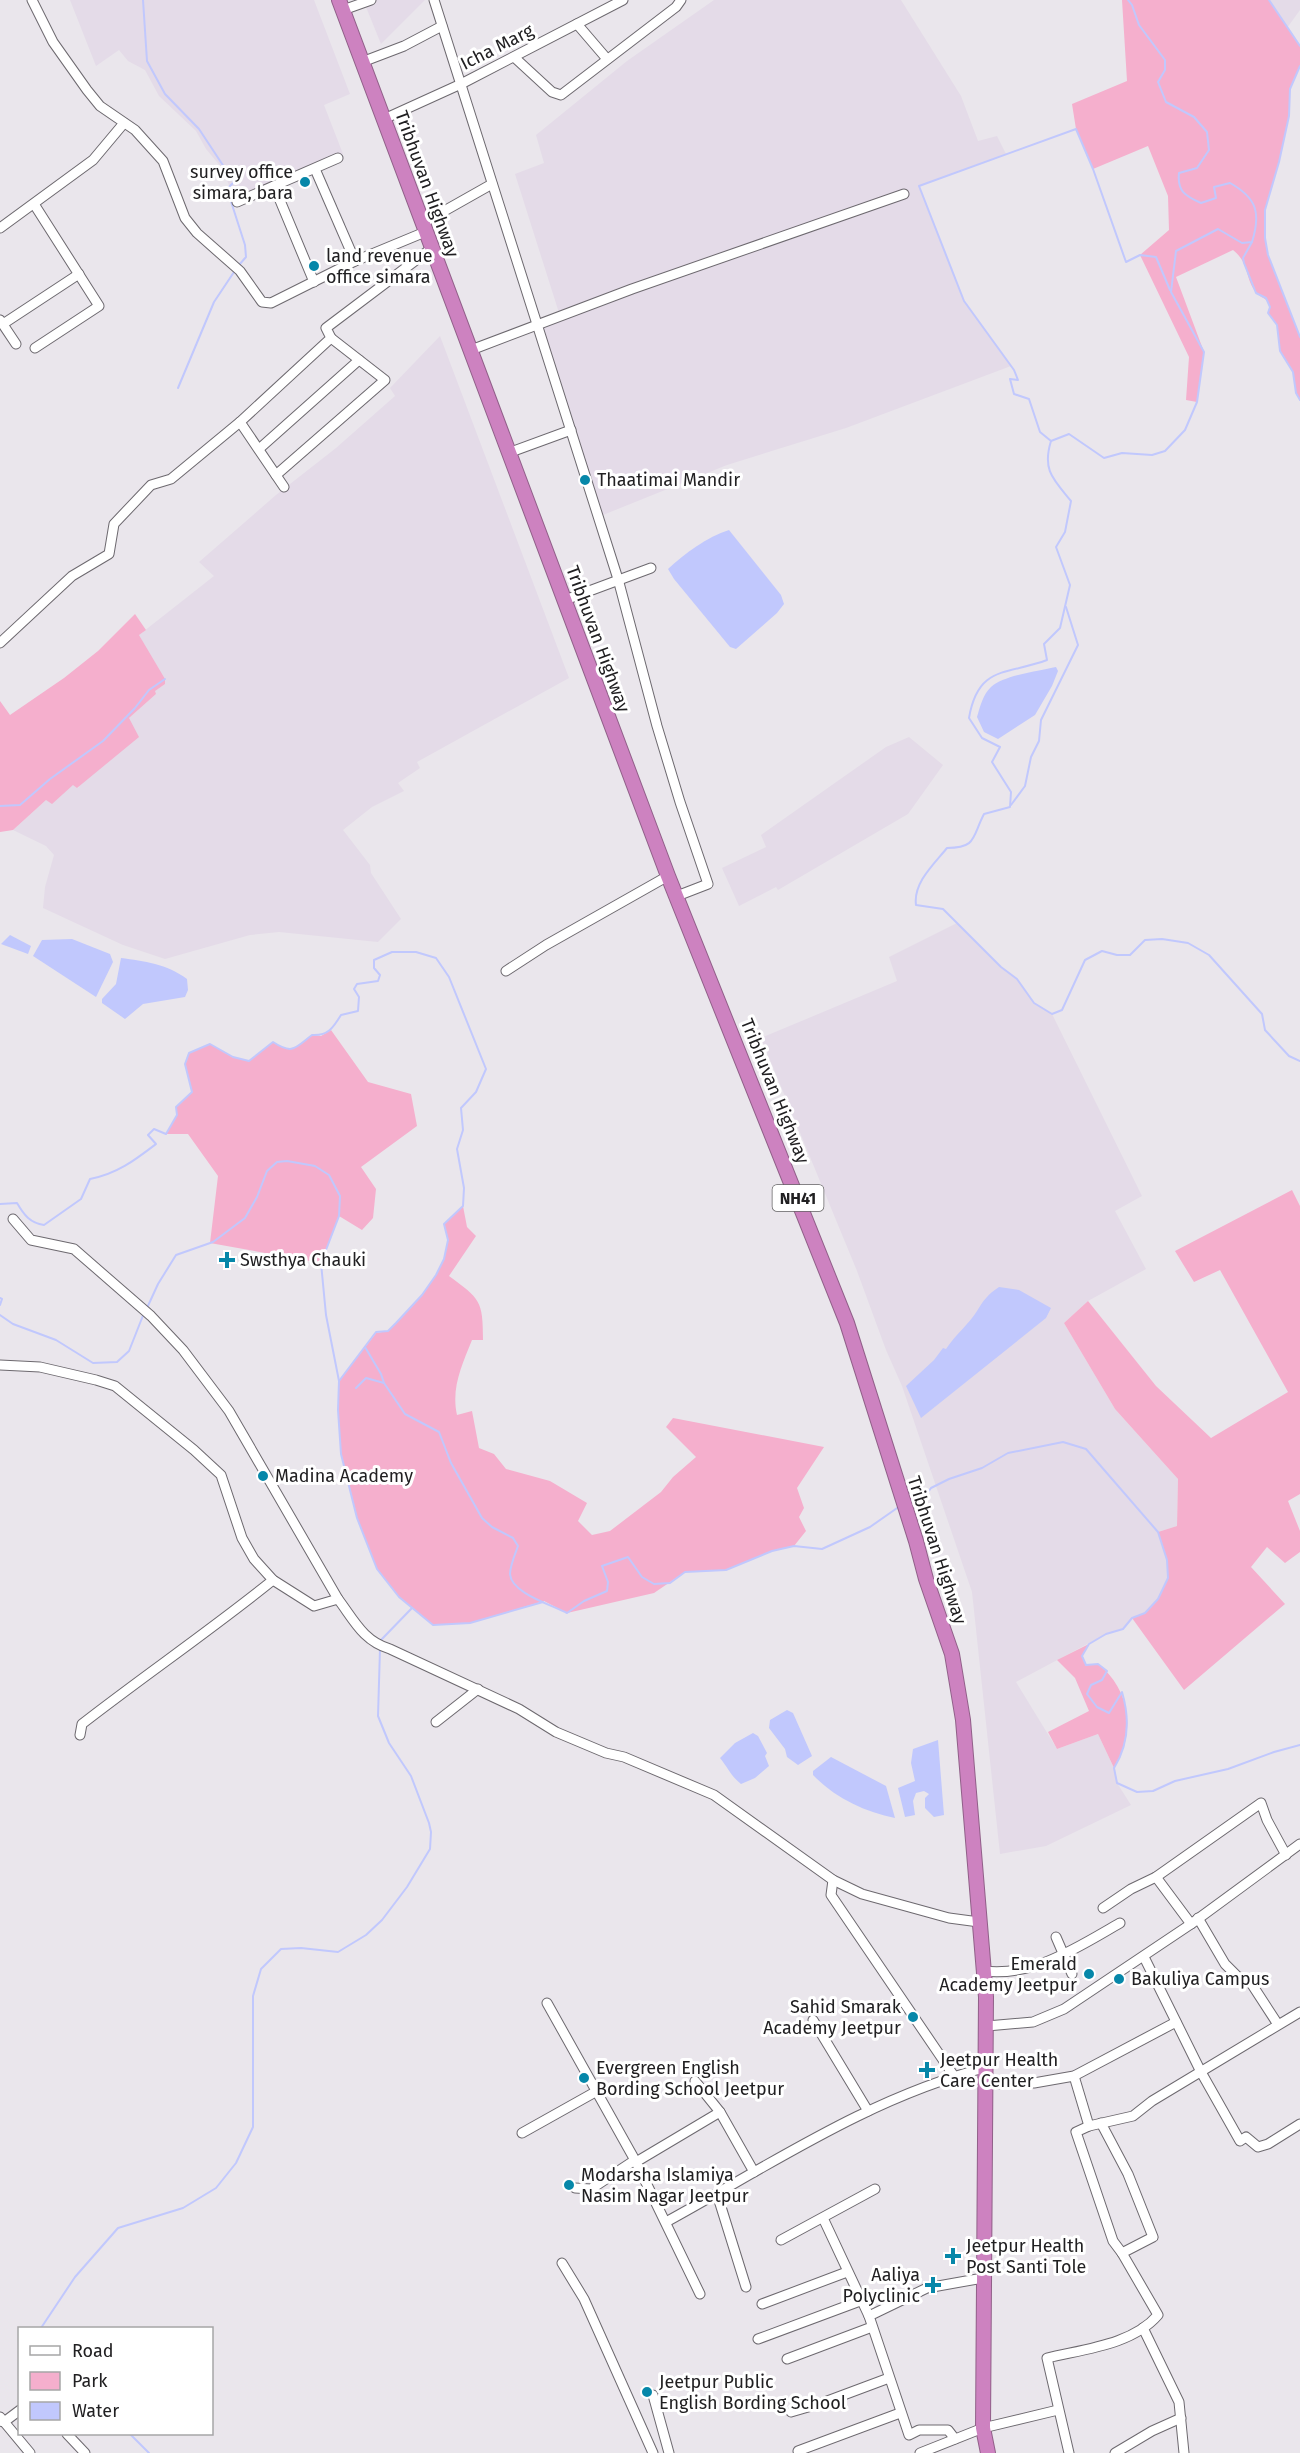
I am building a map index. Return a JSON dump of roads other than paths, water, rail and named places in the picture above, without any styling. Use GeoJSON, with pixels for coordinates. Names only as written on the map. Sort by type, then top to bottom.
{"type":"FeatureCollection","features":[{"type":"Feature","properties":{"kind":"highway","name":"Tribhuvan Highway"},"geometry":{"type":"LineString","coordinates":[[341,5],[668,876],[847,1323],[926,1579],[952,1654],[963,1720],[987,2026],[983,2428],[988,2453]]}},
{"type":"Feature","properties":{"kind":"street"},"geometry":{"type":"LineString","coordinates":[[32,0],[53,42],[87,90],[100,106],[135,130],[163,161],[185,218],[197,233],[237,269],[262,302],[271,303],[424,228],[492,184]]}},
{"type":"Feature","properties":{"kind":"street"},"geometry":{"type":"LineString","coordinates":[[341,5],[371,0]]}},
{"type":"Feature","properties":{"kind":"street"},"geometry":{"type":"LineString","coordinates":[[434,0],[618,579],[660,737],[708,884],[677,897]]}},
{"type":"Feature","properties":{"kind":"street","name":"Icha Marg"},"geometry":{"type":"LineString","coordinates":[[384,119],[461,84],[623,0]]}},
{"type":"Feature","properties":{"kind":"street"},"geometry":{"type":"LineString","coordinates":[[514,57],[557,95],[566,92],[676,7],[681,0]]}},
{"type":"Feature","properties":{"kind":"street"},"geometry":{"type":"LineString","coordinates":[[577,24],[607,59]]}},
{"type":"Feature","properties":{"kind":"street"},"geometry":{"type":"LineString","coordinates":[[362,63],[404,46],[442,26]]}},
{"type":"Feature","properties":{"kind":"street"},"geometry":{"type":"LineString","coordinates":[[0,228],[93,160],[124,123]]}},
{"type":"Feature","properties":{"kind":"street"},"geometry":{"type":"LineString","coordinates":[[237,202],[339,158]]}},
{"type":"Feature","properties":{"kind":"street"},"geometry":{"type":"LineString","coordinates":[[315,169],[355,261]]}},
{"type":"Feature","properties":{"kind":"street"},"geometry":{"type":"LineString","coordinates":[[274,186],[314,282]]}},
{"type":"Feature","properties":{"kind":"street"},"geometry":{"type":"LineString","coordinates":[[471,351],[538,324],[904,194]]}},
{"type":"Feature","properties":{"kind":"street"},"geometry":{"type":"LineString","coordinates":[[34,204],[99,306],[35,348]]}},
{"type":"Feature","properties":{"kind":"street"},"geometry":{"type":"LineString","coordinates":[[276,475],[385,380],[331,338],[326,328],[432,248]]}},
{"type":"Feature","properties":{"kind":"street"},"geometry":{"type":"LineString","coordinates":[[15,344],[1,322],[79,274]]}},
{"type":"Feature","properties":{"kind":"street"},"geometry":{"type":"LineString","coordinates":[[0,643],[72,576],[109,554],[114,524],[151,485],[171,479],[240,422],[331,338]]}},
{"type":"Feature","properties":{"kind":"street"},"geometry":{"type":"LineString","coordinates":[[259,449],[359,360]]}},
{"type":"Feature","properties":{"kind":"street"},"geometry":{"type":"LineString","coordinates":[[240,422],[284,487]]}},
{"type":"Feature","properties":{"kind":"street"},"geometry":{"type":"LineString","coordinates":[[508,453],[570,429]]}},
{"type":"Feature","properties":{"kind":"street"},"geometry":{"type":"LineString","coordinates":[[565,600],[651,567]]}},
{"type":"Feature","properties":{"kind":"street"},"geometry":{"type":"LineString","coordinates":[[506,971],[546,945],[668,876]]}},
{"type":"Feature","properties":{"kind":"street"},"geometry":{"type":"LineString","coordinates":[[13,1220],[31,1240],[74,1249],[151,1316],[176,1342],[229,1411],[338,1599],[368,1639],[376,1645],[390,1648],[478,1689],[519,1709],[556,1731],[606,1753],[624,1757],[714,1794],[833,1880],[873,1897],[949,1918],[979,1922]]}},
{"type":"Feature","properties":{"kind":"street"},"geometry":{"type":"LineString","coordinates":[[0,1365],[39,1367],[115,1386],[221,1475],[242,1538],[254,1559],[273,1580],[314,1606],[338,1599]]}},
{"type":"Feature","properties":{"kind":"street"},"geometry":{"type":"LineString","coordinates":[[80,1735],[82,1724],[141,1678],[212,1630],[273,1580]]}},
{"type":"Feature","properties":{"kind":"street"},"geometry":{"type":"LineString","coordinates":[[436,1722],[478,1689]]}},
{"type":"Feature","properties":{"kind":"street"},"geometry":{"type":"LineString","coordinates":[[1103,1908],[1131,1889],[1156,1877],[1261,1803],[1267,1820],[1286,1855]]}},
{"type":"Feature","properties":{"kind":"street"},"geometry":{"type":"LineString","coordinates":[[987,2026],[1032,2022],[1064,2009],[1195,1921],[1300,1844]]}},
{"type":"Feature","properties":{"kind":"street"},"geometry":{"type":"LineString","coordinates":[[1156,1877],[1195,1921],[1225,1964],[1237,1976],[1251,1983],[1277,2024]]}},
{"type":"Feature","properties":{"kind":"street"},"geometry":{"type":"LineString","coordinates":[[833,1880],[831,1895],[954,2076]]}},
{"type":"Feature","properties":{"kind":"street"},"geometry":{"type":"LineString","coordinates":[[984,1971],[1001,1973],[1025,1969],[1062,1955],[1120,1923]]}},
{"type":"Feature","properties":{"kind":"street"},"geometry":{"type":"LineString","coordinates":[[1056,1937],[1072,1974]]}},
{"type":"Feature","properties":{"kind":"street"},"geometry":{"type":"LineString","coordinates":[[1143,1957],[1240,2140],[1246,2137],[1258,2147],[1268,2144],[1300,2124]]}},
{"type":"Feature","properties":{"kind":"street"},"geometry":{"type":"LineString","coordinates":[[547,2003],[636,2162],[700,2294]]}},
{"type":"Feature","properties":{"kind":"street"},"geometry":{"type":"LineString","coordinates":[[1069,2453],[1047,2358],[1123,2339],[1143,2328],[1158,2315],[1113,2241],[1076,2132],[1089,2126],[1133,2116],[1277,2024],[1300,2012]]}},
{"type":"Feature","properties":{"kind":"street"},"geometry":{"type":"LineString","coordinates":[[813,2020],[868,2111]]}},
{"type":"Feature","properties":{"kind":"street"},"geometry":{"type":"LineString","coordinates":[[987,2084],[1034,2083],[1074,2076],[1176,2022]]}},
{"type":"Feature","properties":{"kind":"street"},"geometry":{"type":"LineString","coordinates":[[666,2222],[891,2099],[954,2076],[988,2067]]}},
{"type":"Feature","properties":{"kind":"street"},"geometry":{"type":"LineString","coordinates":[[1074,2076],[1089,2126]]}},
{"type":"Feature","properties":{"kind":"street"},"geometry":{"type":"LineString","coordinates":[[695,2081],[720,2112],[754,2172]]}},
{"type":"Feature","properties":{"kind":"street"},"geometry":{"type":"LineString","coordinates":[[522,2133],[597,2091]]}},
{"type":"Feature","properties":{"kind":"street"},"geometry":{"type":"LineString","coordinates":[[575,2188],[591,2190],[632,2162],[636,2162],[720,2112]]}},
{"type":"Feature","properties":{"kind":"street"},"geometry":{"type":"LineString","coordinates":[[1101,2123],[1128,2174],[1153,2237],[1122,2253]]}},
{"type":"Feature","properties":{"kind":"street"},"geometry":{"type":"LineString","coordinates":[[781,2240],[875,2189]]}},
{"type":"Feature","properties":{"kind":"street"},"geometry":{"type":"LineString","coordinates":[[717,2194],[747,2287]]}},
{"type":"Feature","properties":{"kind":"street"},"geometry":{"type":"LineString","coordinates":[[823,2218],[860,2301],[867,2310],[909,2435],[919,2430],[948,2430],[955,2439]]}},
{"type":"Feature","properties":{"kind":"street"},"geometry":{"type":"LineString","coordinates":[[562,2263],[584,2299],[653,2453]]}},
{"type":"Feature","properties":{"kind":"street"},"geometry":{"type":"LineString","coordinates":[[762,2304],[847,2272]]}},
{"type":"Feature","properties":{"kind":"street"},"geometry":{"type":"LineString","coordinates":[[869,2316],[927,2288],[983,2278]]}},
{"type":"Feature","properties":{"kind":"street"},"geometry":{"type":"LineString","coordinates":[[759,2339],[860,2301]]}},
{"type":"Feature","properties":{"kind":"street"},"geometry":{"type":"LineString","coordinates":[[787,2359],[872,2327]]}},
{"type":"Feature","properties":{"kind":"street"},"geometry":{"type":"LineString","coordinates":[[1143,2328],[1176,2396],[1181,2418],[1184,2453]]}},
{"type":"Feature","properties":{"kind":"street"},"geometry":{"type":"LineString","coordinates":[[791,2412],[889,2378]]}},
{"type":"Feature","properties":{"kind":"street"},"geometry":{"type":"LineString","coordinates":[[653,2395],[669,2453]]}},
{"type":"Feature","properties":{"kind":"street"},"geometry":{"type":"LineString","coordinates":[[920,2453],[983,2428],[1058,2410]]}},
{"type":"Feature","properties":{"kind":"street"},"geometry":{"type":"LineString","coordinates":[[18,2411],[1,2420],[30,2453]]}},
{"type":"Feature","properties":{"kind":"street"},"geometry":{"type":"LineString","coordinates":[[798,2451],[900,2412]]}},
{"type":"Feature","properties":{"kind":"street"},"geometry":{"type":"LineString","coordinates":[[1115,2453],[1181,2418]]}},
{"type":"Feature","properties":{"kind":"street"},"geometry":{"type":"LineString","coordinates":[[69,2435],[85,2453]]}},
{"type":"Feature","properties":{"kind":"street"},"geometry":{"type":"LineString","coordinates":[[1131,2443],[1134,2453]]}},
{"type":"Feature","properties":{"kind":"water"},"geometry":{"type":"Polygon","coordinates":[[[729,530],[781,595],[784,604],[736,649],[730,647],[668,569],[697,546],[729,530]]]}},
{"type":"Feature","properties":{"kind":"water"},"geometry":{"type":"Polygon","coordinates":[[[1056,667],[1058,671],[1052,686],[1035,715],[998,739],[984,732],[977,717],[984,697],[991,687],[1013,676],[1056,667]]]}},
{"type":"Feature","properties":{"kind":"water"},"geometry":{"type":"Polygon","coordinates":[[[10,935],[31,946],[28,954],[1,944],[10,935]]]}},
{"type":"Feature","properties":{"kind":"water"},"geometry":{"type":"Polygon","coordinates":[[[72,939],[110,954],[113,962],[96,997],[33,956],[42,940],[72,939]]]}},
{"type":"Feature","properties":{"kind":"water"},"geometry":{"type":"Polygon","coordinates":[[[121,958],[155,964],[179,974],[187,979],[188,990],[185,997],[143,1004],[125,1019],[102,1003],[102,999],[116,984],[121,958]]]}},
{"type":"Feature","properties":{"kind":"water"},"geometry":{"type":"Polygon","coordinates":[[[999,1287],[1019,1290],[1051,1308],[1046,1318],[921,1418],[906,1386],[934,1360],[943,1348],[946,1349],[986,1298],[999,1287]]]}},
{"type":"Feature","properties":{"kind":"water"},"geometry":{"type":"Polygon","coordinates":[[[787,1710],[793,1713],[812,1756],[798,1765],[787,1757],[785,1749],[769,1728],[770,1720],[787,1710]]]}},
{"type":"Feature","properties":{"kind":"water"},"geometry":{"type":"Polygon","coordinates":[[[753,1733],[758,1736],[767,1753],[765,1756],[769,1766],[755,1778],[741,1784],[720,1758],[735,1743],[753,1733]]]}},
{"type":"Feature","properties":{"kind":"water"},"geometry":{"type":"Polygon","coordinates":[[[938,1740],[944,1815],[934,1817],[925,1808],[925,1798],[929,1794],[924,1791],[916,1793],[913,1801],[915,1815],[905,1817],[898,1788],[915,1781],[911,1763],[913,1749],[938,1740]]]}},
{"type":"Feature","properties":{"kind":"water"},"geometry":{"type":"Polygon","coordinates":[[[831,1757],[886,1786],[895,1818],[851,1803],[831,1791],[813,1775],[813,1771],[831,1757]]]}},
{"type":"Feature","properties":{"kind":"waterway"},"geometry":{"type":"LineString","coordinates":[[143,0],[147,61],[165,94],[199,129],[234,182],[227,189],[245,245],[246,257],[239,265]]}},
{"type":"Feature","properties":{"kind":"waterway"},"geometry":{"type":"LineString","coordinates":[[1128,0],[1139,25],[1165,60],[1165,70],[1158,82],[1166,102],[1194,117],[1207,132],[1209,150],[1197,168],[1179,173],[1181,189],[1186,195],[1201,203],[1216,198],[1214,187],[1230,183],[1246,194],[1251,201],[1256,215],[1255,232],[1252,242],[1242,243],[1218,229],[1176,251],[1171,292],[1204,352],[1197,402],[1185,430],[1165,451],[1152,455],[1122,453],[1104,458],[1069,434],[1051,441],[1048,460],[1051,474],[1071,501],[1065,532],[1056,547],[1070,585],[1060,628],[1044,644],[1047,660],[1007,671],[987,680],[973,701],[969,718],[982,738],[1000,747],[992,762],[1011,792],[1010,807],[984,814],[969,843],[964,846],[947,848],[921,882],[916,905],[943,909],[1001,967],[1017,979],[1034,1003],[1052,1014],[1062,1010],[1085,960],[1102,951],[1117,955],[1130,955],[1145,940],[1162,939],[1188,943],[1209,955],[1262,1014],[1265,1030],[1289,1056],[1300,1061]]}},
{"type":"Feature","properties":{"kind":"waterway"},"geometry":{"type":"LineString","coordinates":[[1269,0],[1300,46]]}},
{"type":"Feature","properties":{"kind":"waterway"},"geometry":{"type":"LineString","coordinates":[[1300,66],[1290,89],[1289,116],[1265,210],[1265,238],[1268,255],[1300,337]]}},
{"type":"Feature","properties":{"kind":"waterway"},"geometry":{"type":"LineString","coordinates":[[1051,441],[1040,432],[1029,399],[1014,394],[1010,379],[1018,380],[1014,370],[964,301],[919,186],[1076,129],[1093,169],[1126,262],[1140,255],[1156,257],[1170,290]]}},
{"type":"Feature","properties":{"kind":"waterway"},"geometry":{"type":"LineString","coordinates":[[1252,242],[1243,258],[1244,263],[1256,293],[1266,298],[1270,307],[1268,313],[1277,325],[1280,351],[1293,372],[1296,393],[1300,400]]}},
{"type":"Feature","properties":{"kind":"waterway"},"geometry":{"type":"LineString","coordinates":[[178,388],[214,302],[236,269]]}},
{"type":"Feature","properties":{"kind":"waterway"},"geometry":{"type":"LineString","coordinates":[[1011,805],[1025,786],[1031,757],[1039,741],[1041,720],[1078,645],[1066,607]]}},
{"type":"Feature","properties":{"kind":"waterway"},"geometry":{"type":"LineString","coordinates":[[0,806],[20,805],[50,779],[103,741],[149,690],[165,679]]}},
{"type":"Feature","properties":{"kind":"waterway"},"geometry":{"type":"LineString","coordinates":[[0,1204],[17,1203],[28,1218],[44,1225],[81,1199],[90,1179],[117,1170],[156,1144],[148,1135],[154,1129],[166,1134],[177,1115],[176,1107],[192,1092],[185,1064],[189,1053],[210,1044],[233,1057],[249,1061],[273,1042],[285,1048],[294,1048],[312,1035],[330,1030],[341,1015],[358,1011],[359,997],[354,989],[357,984],[378,981],[380,975],[374,968],[374,960],[392,952],[416,952],[436,958],[449,977],[486,1069],[476,1092],[461,1108],[463,1130],[457,1149],[464,1188],[463,1206],[444,1224],[448,1240],[444,1259],[422,1295],[388,1331],[376,1332],[339,1381]]}},
{"type":"Feature","properties":{"kind":"waterway"},"geometry":{"type":"LineString","coordinates":[[147,1308],[158,1284],[176,1255],[213,1242],[245,1218],[257,1197],[267,1171],[277,1162],[287,1161],[315,1166],[329,1175],[340,1196],[339,1216],[321,1263],[326,1315],[339,1381],[341,1454],[357,1518],[377,1569],[399,1597],[433,1625],[470,1623],[543,1602]]}},
{"type":"Feature","properties":{"kind":"waterway"},"geometry":{"type":"LineString","coordinates":[[0,1298],[2,1299],[0,1305]]}},
{"type":"Feature","properties":{"kind":"waterway"},"geometry":{"type":"LineString","coordinates":[[0,1315],[13,1324],[56,1340],[93,1363],[117,1362],[129,1351],[144,1313]]}},
{"type":"Feature","properties":{"kind":"waterway"},"geometry":{"type":"LineString","coordinates":[[365,1347],[384,1383]]}},
{"type":"Feature","properties":{"kind":"waterway"},"geometry":{"type":"LineString","coordinates":[[356,1388],[366,1378],[384,1383],[405,1414],[439,1432],[451,1463],[482,1518],[492,1527],[513,1538],[518,1546],[510,1571],[512,1581],[525,1593],[567,1613],[584,1601],[607,1591],[608,1582],[602,1566],[628,1557],[642,1577],[654,1584],[670,1583],[685,1572],[726,1570],[772,1551],[794,1546],[822,1549],[870,1527],[900,1506]]}},
{"type":"Feature","properties":{"kind":"waterway"},"geometry":{"type":"LineString","coordinates":[[910,1501],[926,1495],[931,1488],[949,1479],[982,1468],[1008,1453],[1063,1442],[1086,1449],[1158,1532],[1167,1560],[1168,1578],[1158,1599],[1145,1613],[1132,1618],[1123,1629],[1106,1634],[1089,1644],[1082,1656],[1086,1665],[1098,1664],[1107,1671],[1102,1680],[1091,1685],[1087,1694],[1097,1707],[1109,1713],[1122,1692],[1127,1731],[1123,1750],[1114,1768],[1117,1783],[1137,1792],[1153,1791],[1175,1781],[1228,1769],[1300,1745]]}},
{"type":"Feature","properties":{"kind":"waterway"},"geometry":{"type":"LineString","coordinates":[[380,1643],[412,1608]]}},
{"type":"Feature","properties":{"kind":"waterway"},"geometry":{"type":"LineString","coordinates":[[42,2327],[75,2277],[118,2228],[183,2208],[216,2188],[236,2163],[253,2127],[253,1996],[261,1969],[281,1949],[301,1948],[338,1952],[366,1935],[382,1920],[407,1887],[430,1849],[429,1823],[411,1776],[389,1743],[378,1716],[380,1649]]}},
{"type":"Feature","properties":{"kind":"waterway"},"geometry":{"type":"LineString","coordinates":[[131,2435],[149,2453]]}},
{"type":"Feature","properties":{"kind":"place","name":"survey office simara, bara"},"geometry":{"type":"Point","coordinates":[305,182]}},
{"type":"Feature","properties":{"kind":"place","name":"land revenue office simara"},"geometry":{"type":"Point","coordinates":[314,266]}},
{"type":"Feature","properties":{"kind":"place","name":"Thaatimai Mandir"},"geometry":{"type":"Point","coordinates":[585,480]}},
{"type":"Feature","properties":{"kind":"place","name":"Swsthya Chauki"},"geometry":{"type":"Point","coordinates":[227,1260]}},
{"type":"Feature","properties":{"kind":"place","name":"Madina Academy"},"geometry":{"type":"Point","coordinates":[263,1476]}},
{"type":"Feature","properties":{"kind":"place","name":"Emerald Academy Jeetpur"},"geometry":{"type":"Point","coordinates":[1089,1974]}},
{"type":"Feature","properties":{"kind":"place","name":"Bakuliya Campus"},"geometry":{"type":"Point","coordinates":[1119,1979]}},
{"type":"Feature","properties":{"kind":"place","name":"Sahid Smarak Academy Jeetpur"},"geometry":{"type":"Point","coordinates":[913,2017]}},
{"type":"Feature","properties":{"kind":"place","name":"Jeetpur Health Care Center"},"geometry":{"type":"Point","coordinates":[927,2070]}},
{"type":"Feature","properties":{"kind":"place","name":"Evergreen English Bording School Jeetpur"},"geometry":{"type":"Point","coordinates":[584,2078]}},
{"type":"Feature","properties":{"kind":"place","name":"Modarsha Islamiya Nasim Nagar Jeetpur"},"geometry":{"type":"Point","coordinates":[569,2185]}},
{"type":"Feature","properties":{"kind":"place","name":"Jeetpur Health Post Santi Tole"},"geometry":{"type":"Point","coordinates":[953,2256]}},
{"type":"Feature","properties":{"kind":"place","name":"Aaliya Polyclinic"},"geometry":{"type":"Point","coordinates":[933,2285]}},
{"type":"Feature","properties":{"kind":"place","name":"Jeetpur Public English Bording School"},"geometry":{"type":"Point","coordinates":[647,2392]}}]}
